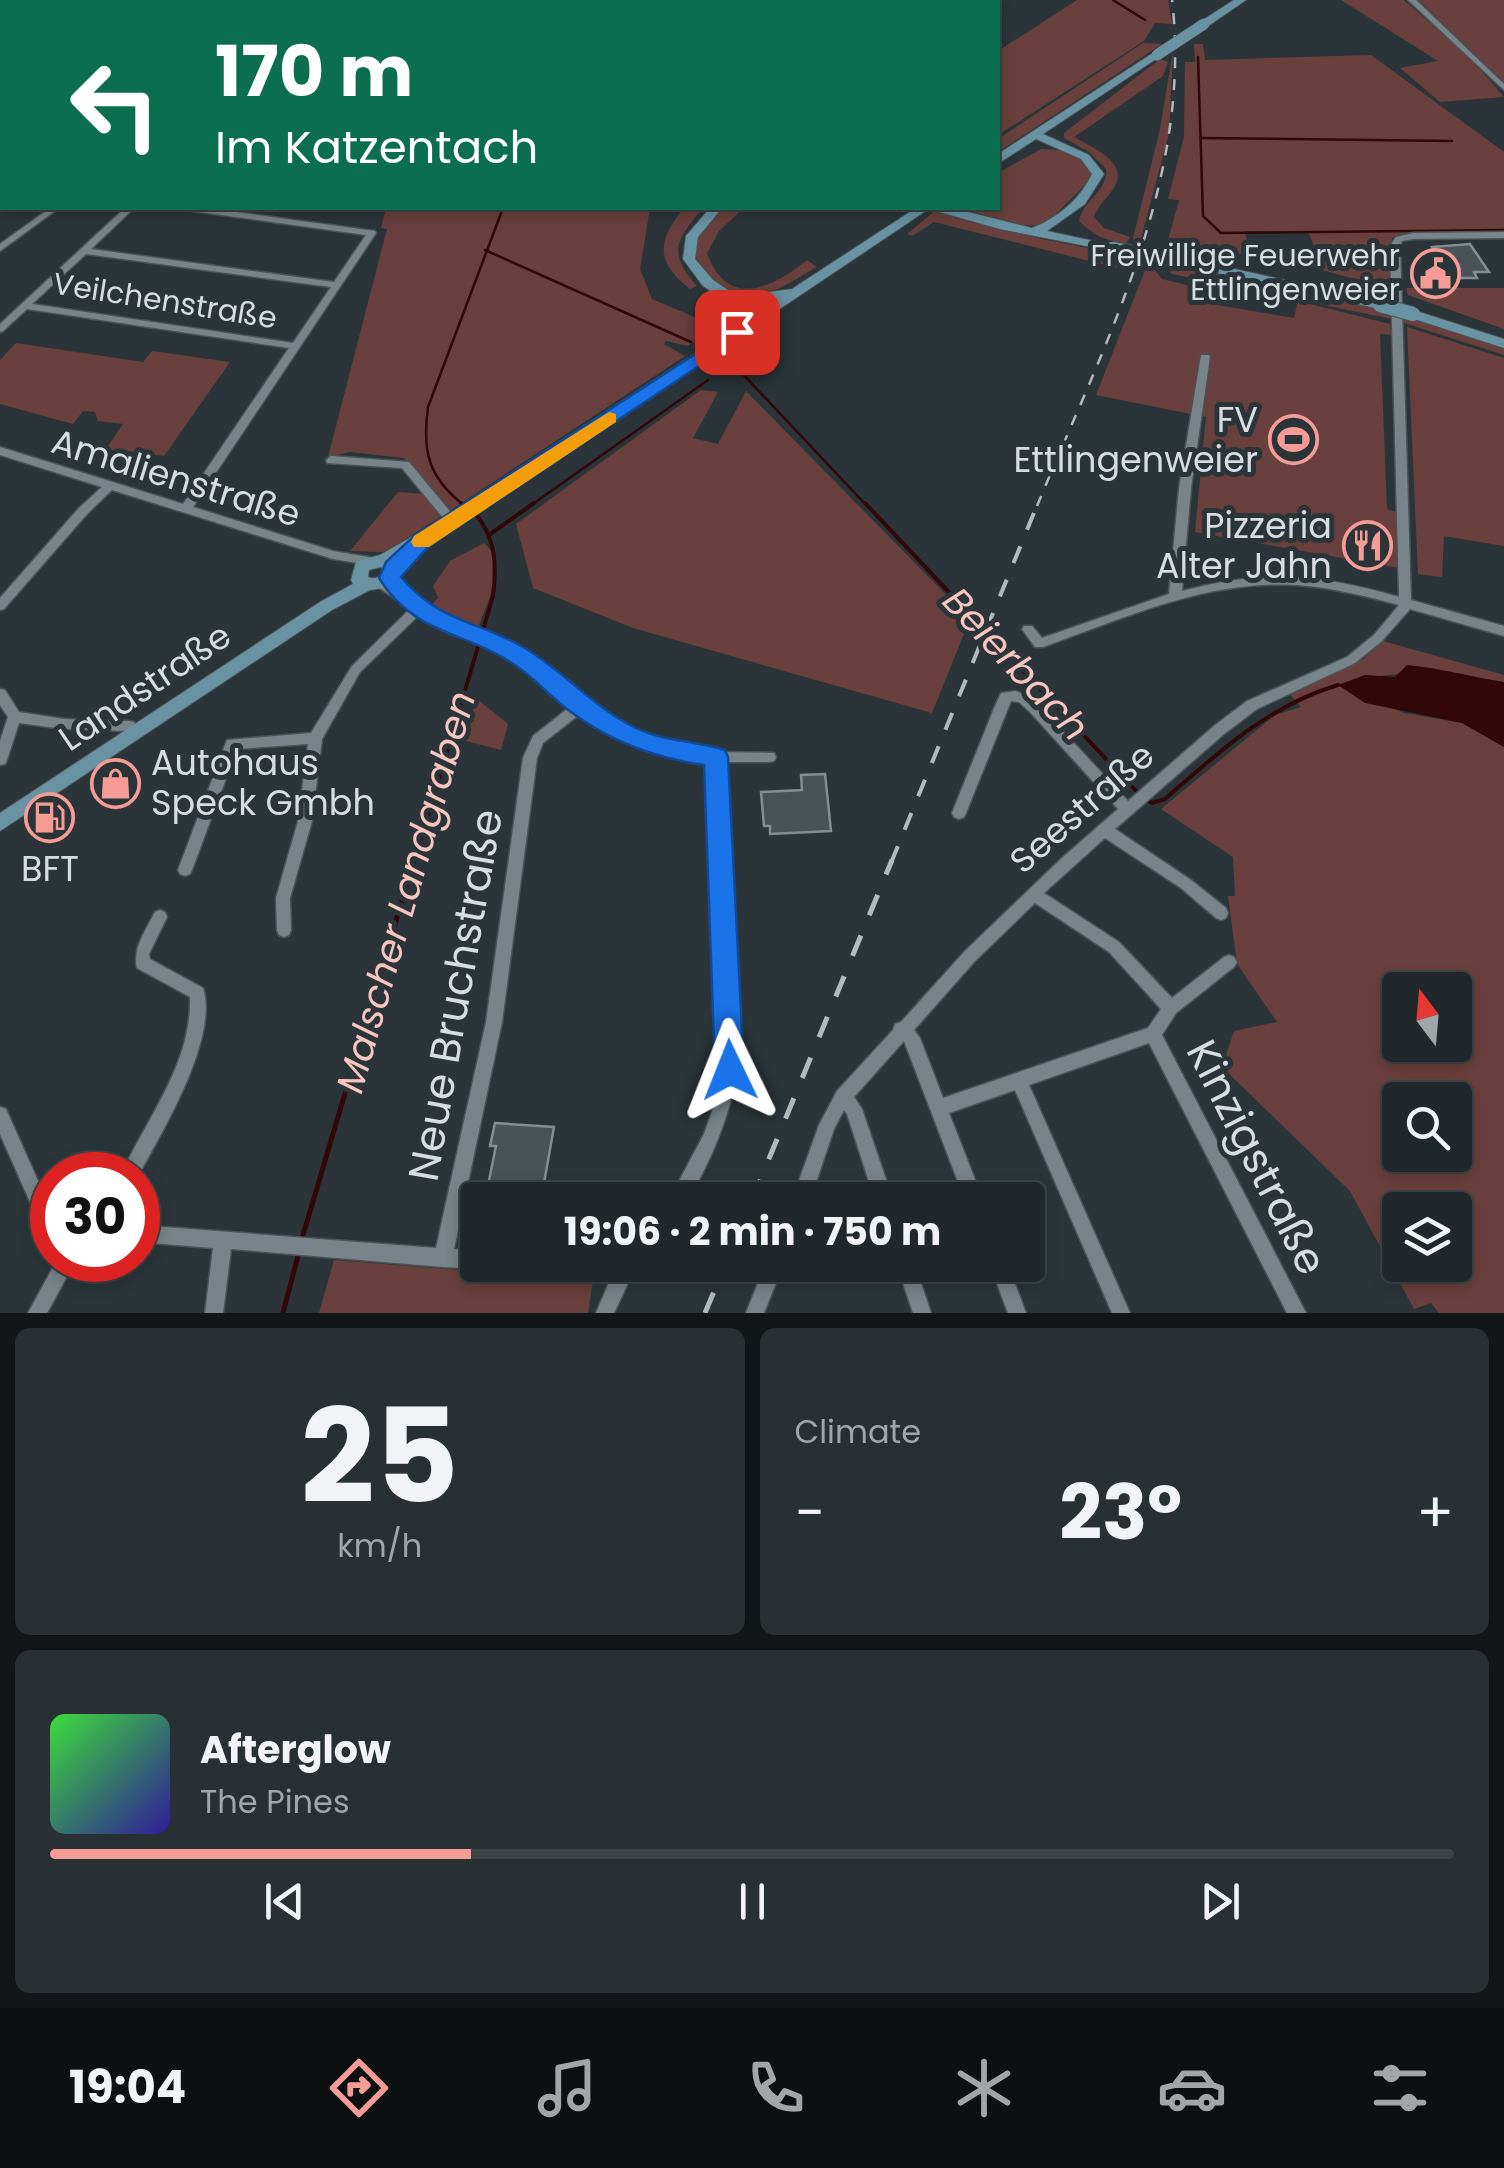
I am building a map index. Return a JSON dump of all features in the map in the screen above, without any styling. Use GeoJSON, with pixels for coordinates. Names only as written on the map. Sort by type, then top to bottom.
{"type":"FeatureCollection","features":[{"type":"Feature","properties":{"kind":"main road"},"geometry":{"type":"LineString","coordinates":[[1000,158],[1241,0]]}},
{"type":"Feature","properties":{"kind":"main road"},"geometry":{"type":"LineString","coordinates":[[1033,232],[1046,228],[1074,206],[1097,178],[1096,170],[1077,153],[1035,134]]}},
{"type":"Feature","properties":{"kind":"main road"},"geometry":{"type":"LineString","coordinates":[[1074,206],[1069,214],[1070,224],[1082,236],[1109,248]]}},
{"type":"Feature","properties":{"kind":"main road"},"geometry":{"type":"LineString","coordinates":[[714,210],[692,236],[689,259],[696,272],[762,316]]}},
{"type":"Feature","properties":{"kind":"main road","name":"Landstraße"},"geometry":{"type":"LineString","coordinates":[[0,823],[921,210]]}},
{"type":"Feature","properties":{"kind":"main road"},"geometry":{"type":"LineString","coordinates":[[950,210],[1033,232],[1380,305],[1504,344]]}},
{"type":"Feature","properties":{"kind":"main road"},"geometry":{"type":"LineString","coordinates":[[724,293],[744,298],[796,292]]}},
{"type":"Feature","properties":{"kind":"main road"},"geometry":{"type":"LineString","coordinates":[[744,298],[762,316]]}},
{"type":"Feature","properties":{"kind":"street"},"geometry":{"type":"LineString","coordinates":[[1412,0],[1501,85]]}},
{"type":"Feature","properties":{"kind":"street"},"geometry":{"type":"LineString","coordinates":[[0,248],[52,210]]}},
{"type":"Feature","properties":{"kind":"street"},"geometry":{"type":"LineString","coordinates":[[0,329],[128,210]]}},
{"type":"Feature","properties":{"kind":"street"},"geometry":{"type":"LineString","coordinates":[[185,510],[372,232],[207,210]]}},
{"type":"Feature","properties":{"kind":"street"},"geometry":{"type":"LineString","coordinates":[[1404,606],[1395,246],[1400,239],[1414,236],[1504,234]]}},
{"type":"Feature","properties":{"kind":"street"},"geometry":{"type":"LineString","coordinates":[[86,251],[338,285]]}},
{"type":"Feature","properties":{"kind":"street","name":"Veilchenstraße"},"geometry":{"type":"LineString","coordinates":[[27,306],[296,346]]}},
{"type":"Feature","properties":{"kind":"street"},"geometry":{"type":"LineString","coordinates":[[1174,596],[1204,357]]}},
{"type":"Feature","properties":{"kind":"street","name":"Amalienstraße"},"geometry":{"type":"LineString","coordinates":[[0,451],[337,556],[375,573],[435,620],[519,656],[580,706],[644,743],[716,757],[769,757]]}},
{"type":"Feature","properties":{"kind":"street"},"geometry":{"type":"LineString","coordinates":[[331,460],[405,465],[464,514]]}},
{"type":"Feature","properties":{"kind":"street"},"geometry":{"type":"LineString","coordinates":[[0,606],[82,511],[110,486]]}},
{"type":"Feature","properties":{"kind":"street"},"geometry":{"type":"LineString","coordinates":[[1028,629],[1039,644],[1174,596],[1284,580],[1323,584],[1504,632]]}},
{"type":"Feature","properties":{"kind":"street"},"geometry":{"type":"LineString","coordinates":[[284,930],[283,898],[304,830],[315,738],[356,669],[414,604]]}},
{"type":"Feature","properties":{"kind":"street","name":"Seestraße"},"geometry":{"type":"LineString","coordinates":[[807,1182],[827,1126],[843,1097],[901,1029],[1033,894],[1252,705],[1350,660],[1378,638],[1404,606]]}},
{"type":"Feature","properties":{"kind":"street"},"geometry":{"type":"LineString","coordinates":[[0,694],[15,717],[64,724],[129,726],[135,732]]}},
{"type":"Feature","properties":{"kind":"street"},"geometry":{"type":"LineString","coordinates":[[959,814],[1001,706],[1013,694],[1024,698],[1138,802]]}},
{"type":"Feature","properties":{"kind":"street","name":"Neue Bruchstraße"},"geometry":{"type":"LineString","coordinates":[[444,1258],[494,1022],[530,760],[538,740],[580,706]]}},
{"type":"Feature","properties":{"kind":"street"},"geometry":{"type":"LineString","coordinates":[[0,760],[15,717]]}},
{"type":"Feature","properties":{"kind":"street"},"geometry":{"type":"LineString","coordinates":[[185,870],[232,744],[315,738]]}},
{"type":"Feature","properties":{"kind":"street"},"geometry":{"type":"LineString","coordinates":[[689,1182],[712,1142],[724,1110],[730,1070],[716,757]]}},
{"type":"Feature","properties":{"kind":"street"},"geometry":{"type":"LineString","coordinates":[[1106,831],[1186,884],[1221,914]]}},
{"type":"Feature","properties":{"kind":"street"},"geometry":{"type":"LineString","coordinates":[[1033,894],[1114,948],[1171,1008]]}},
{"type":"Feature","properties":{"kind":"street"},"geometry":{"type":"LineString","coordinates":[[141,1152],[192,1040],[199,1002],[198,994],[142,963],[142,954],[160,917]]}},
{"type":"Feature","properties":{"kind":"street"},"geometry":{"type":"LineString","coordinates":[[938,1108],[1153,1034],[1171,1008],[1228,962]]}},
{"type":"Feature","properties":{"kind":"street"},"geometry":{"type":"LineString","coordinates":[[901,1029],[912,1038],[967,1182]]}},
{"type":"Feature","properties":{"kind":"street","name":"Kinzigstraße"},"geometry":{"type":"LineString","coordinates":[[1153,1034],[1297,1313]]}},
{"type":"Feature","properties":{"kind":"street"},"geometry":{"type":"LineString","coordinates":[[1019,1081],[1121,1313]]}},
{"type":"Feature","properties":{"kind":"street"},"geometry":{"type":"LineString","coordinates":[[843,1097],[854,1109],[878,1182]]}},
{"type":"Feature","properties":{"kind":"street"},"geometry":{"type":"LineString","coordinates":[[0,1116],[30,1183]]}},
{"type":"Feature","properties":{"kind":"street"},"geometry":{"type":"LineString","coordinates":[[160,1235],[460,1259]]}},
{"type":"Feature","properties":{"kind":"street"},"geometry":{"type":"LineString","coordinates":[[214,1313],[223,1240]]}},
{"type":"Feature","properties":{"kind":"street"},"geometry":{"type":"LineString","coordinates":[[36,1313],[54,1282]]}},
{"type":"Feature","properties":{"kind":"street"},"geometry":{"type":"LineString","coordinates":[[605,1313],[619,1282]]}},
{"type":"Feature","properties":{"kind":"street"},"geometry":{"type":"LineString","coordinates":[[754,1313],[767,1282]]}},
{"type":"Feature","properties":{"kind":"street"},"geometry":{"type":"LineString","coordinates":[[912,1282],[922,1313]]}},
{"type":"Feature","properties":{"kind":"street"},"geometry":{"type":"LineString","coordinates":[[1006,1282],[1018,1313]]}},
{"type":"Feature","properties":{"kind":"shaded area"},"geometry":{"type":"Polygon","coordinates":[[[1077,0],[1168,0],[1172,24],[1155,23],[1144,41],[1000,134],[1000,50],[1077,0]]]}},
{"type":"Feature","properties":{"kind":"shaded area"},"geometry":{"type":"Polygon","coordinates":[[[1341,0],[1404,0],[1471,59],[1504,97],[1440,102],[1400,68],[1438,61],[1341,0]]]}},
{"type":"Feature","properties":{"kind":"shaded area"},"geometry":{"type":"Polygon","coordinates":[[[1419,0],[1504,0],[1504,85],[1419,0]]]}},
{"type":"Feature","properties":{"kind":"shaded area"},"geometry":{"type":"Polygon","coordinates":[[[1143,43],[1162,44],[1000,151],[1000,138],[1143,43]]]}},
{"type":"Feature","properties":{"kind":"shaded area"},"geometry":{"type":"Polygon","coordinates":[[[1194,44],[1203,44],[1205,60],[1371,55],[1504,152],[1504,232],[1404,234],[1392,238],[1390,276],[1381,286],[1318,269],[1315,264],[1321,263],[1308,231],[1245,231],[1250,256],[1168,240],[1179,200],[1168,199],[1184,137],[1185,62],[1195,62],[1194,44]]]}},
{"type":"Feature","properties":{"kind":"shaded area"},"geometry":{"type":"Polygon","coordinates":[[[1173,51],[1169,133],[1139,246],[1134,245],[1133,238],[1160,129],[1173,51]]]}},
{"type":"Feature","properties":{"kind":"shaded area"},"geometry":{"type":"Polygon","coordinates":[[[1160,59],[1168,62],[1163,76],[1074,137],[1107,157],[1117,171],[1113,189],[1094,217],[1104,228],[1130,237],[1126,244],[1119,243],[1095,234],[1079,221],[1103,183],[1106,169],[1089,152],[1064,138],[1064,133],[1160,59]]]}},
{"type":"Feature","properties":{"kind":"shaded area"},"geometry":{"type":"Polygon","coordinates":[[[1041,149],[1080,158],[1093,177],[1044,226],[1023,225],[965,210],[1000,210],[1000,172],[1041,149]]]}},
{"type":"Feature","properties":{"kind":"shaded area"},"geometry":{"type":"Polygon","coordinates":[[[386,210],[650,210],[640,269],[652,299],[706,322],[713,317],[727,320],[688,346],[666,341],[664,344],[685,356],[449,511],[404,458],[350,452],[328,457],[387,229],[381,228],[386,210]]]}},
{"type":"Feature","properties":{"kind":"shaded area"},"geometry":{"type":"Polygon","coordinates":[[[683,210],[701,210],[686,229],[679,246],[681,264],[697,286],[690,289],[665,260],[669,230],[683,210]]]}},
{"type":"Feature","properties":{"kind":"shaded area"},"geometry":{"type":"Polygon","coordinates":[[[720,210],[742,210],[719,231],[707,253],[716,271],[738,288],[766,285],[807,260],[817,267],[761,295],[724,289],[704,273],[698,262],[698,238],[720,210]]]}},
{"type":"Feature","properties":{"kind":"shaded area"},"geometry":{"type":"Polygon","coordinates":[[[936,210],[1042,239],[1124,255],[1117,268],[934,222],[912,236],[907,234],[936,210]]]}},
{"type":"Feature","properties":{"kind":"shaded area","name":"FV Ettlingenweier"},"geometry":{"type":"Polygon","coordinates":[[[1149,260],[1154,261],[1153,268],[1162,279],[1210,291],[1205,303],[1294,318],[1298,301],[1390,324],[1391,335],[1380,334],[1387,509],[1396,512],[1399,568],[1195,532],[1206,417],[1096,395],[1149,260]]]}},
{"type":"Feature","properties":{"kind":"shaded area"},"geometry":{"type":"Polygon","coordinates":[[[1160,262],[1377,308],[1504,349],[1504,355],[1392,319],[1172,274],[1160,262]]]}},
{"type":"Feature","properties":{"kind":"shaded area"},"geometry":{"type":"Polygon","coordinates":[[[1406,288],[1504,288],[1504,329],[1408,295],[1406,288]]]}},
{"type":"Feature","properties":{"kind":"shaded area"},"geometry":{"type":"Polygon","coordinates":[[[1407,327],[1504,358],[1504,546],[1444,536],[1442,577],[1418,574],[1407,327]]]}},
{"type":"Feature","properties":{"kind":"shaded area"},"geometry":{"type":"Polygon","coordinates":[[[16,343],[143,362],[152,351],[230,362],[164,456],[106,449],[123,424],[98,421],[95,412],[83,411],[73,424],[0,404],[0,360],[16,343]]]}},
{"type":"Feature","properties":{"kind":"shaded area"},"geometry":{"type":"Polygon","coordinates":[[[701,390],[718,392],[693,438],[718,444],[746,391],[970,619],[932,713],[633,628],[533,588],[516,524],[701,390]]]}},
{"type":"Feature","properties":{"kind":"shaded area"},"geometry":{"type":"Polygon","coordinates":[[[398,492],[425,494],[443,515],[385,552],[350,551],[398,492]]]}},
{"type":"Feature","properties":{"kind":"shaded area"},"geometry":{"type":"Polygon","coordinates":[[[484,543],[495,562],[495,573],[478,629],[451,623],[428,609],[438,598],[433,586],[450,561],[484,543]]]}},
{"type":"Feature","properties":{"kind":"shaded area"},"geometry":{"type":"Polygon","coordinates":[[[1383,641],[1504,675],[1504,682],[1442,674],[1400,674],[1339,686],[1404,713],[1462,723],[1504,747],[1504,1313],[1439,1313],[1431,1303],[1414,1309],[1399,1282],[1472,1282],[1472,1192],[1382,1192],[1382,1250],[1350,1191],[1222,1067],[1234,1031],[1277,1022],[1237,964],[1228,896],[1235,896],[1233,857],[1161,809],[1275,715],[1301,707],[1287,691],[1363,659],[1383,641]]]}},
{"type":"Feature","properties":{"kind":"shaded area"},"geometry":{"type":"Polygon","coordinates":[[[1407,665],[1504,682],[1504,747],[1462,723],[1365,703],[1338,685],[1365,675],[1395,677],[1407,665]]]}},
{"type":"Feature","properties":{"kind":"shaded area"},"geometry":{"type":"Polygon","coordinates":[[[477,699],[508,724],[501,750],[462,740],[477,699]]]}},
{"type":"Feature","properties":{"kind":"shaded area"},"geometry":{"type":"Polygon","coordinates":[[[334,1260],[460,1270],[460,1282],[593,1282],[588,1313],[319,1313],[334,1260]]]}},
{"type":"Feature","properties":{"kind":"building"},"geometry":{"type":"Polygon","coordinates":[[[1470,244],[1489,272],[1474,272],[1477,278],[1453,278],[1432,247],[1470,244]]]}},
{"type":"Feature","properties":{"kind":"building"},"geometry":{"type":"Polygon","coordinates":[[[825,774],[831,831],[770,834],[770,826],[764,826],[761,792],[802,790],[801,775],[825,774]]]}},
{"type":"Feature","properties":{"kind":"building"},"geometry":{"type":"Polygon","coordinates":[[[495,1123],[554,1127],[544,1182],[489,1182],[496,1146],[490,1146],[495,1123]]]}},
{"type":"Feature","properties":{"kind":"waterway"},"geometry":{"type":"LineString","coordinates":[[1113,0],[1145,20]]}},
{"type":"Feature","properties":{"kind":"waterway"},"geometry":{"type":"LineString","coordinates":[[1198,57],[1203,216],[1221,233],[1504,230]]}},
{"type":"Feature","properties":{"kind":"waterway"},"geometry":{"type":"LineString","coordinates":[[1202,138],[1452,141]]}},
{"type":"Feature","properties":{"kind":"waterway","name":"Malscher Landgraben"},"geometry":{"type":"LineString","coordinates":[[487,251],[502,210]]}},
{"type":"Feature","properties":{"kind":"waterway","name":"Malscher Landgraben"},"geometry":{"type":"LineString","coordinates":[[465,506],[443,485],[430,462],[426,437],[428,407],[487,251]]}},
{"type":"Feature","properties":{"kind":"waterway","name":"Beierbach"},"geometry":{"type":"LineString","coordinates":[[487,251],[691,342]]}},
{"type":"Feature","properties":{"kind":"waterway","name":"Beierbach"},"geometry":{"type":"LineString","coordinates":[[726,363],[739,370],[867,506]]}},
{"type":"Feature","properties":{"kind":"waterway"},"geometry":{"type":"LineString","coordinates":[[530,506],[708,380]]}},
{"type":"Feature","properties":{"kind":"waterway","name":"Malscher Landgraben"},"geometry":{"type":"LineString","coordinates":[[461,503],[466,507]]}},
{"type":"Feature","properties":{"kind":"waterway"},"geometry":{"type":"LineString","coordinates":[[489,535],[534,503]]}},
{"type":"Feature","properties":{"kind":"waterway","name":"Beierbach"},"geometry":{"type":"LineString","coordinates":[[865,503],[1139,794]]}},
{"type":"Feature","properties":{"kind":"waterway","name":"Malscher Landgraben"},"geometry":{"type":"LineString","coordinates":[[414,863],[493,596],[493,552],[487,531],[474,512]]}},
{"type":"Feature","properties":{"kind":"waterway","name":"Beierbach"},"geometry":{"type":"LineString","coordinates":[[1147,800],[1152,803],[1165,799],[1267,718],[1338,685]]}},
{"type":"Feature","properties":{"kind":"waterway","name":"Malscher Landgraben"},"geometry":{"type":"LineString","coordinates":[[301,1242],[414,860]]}},
{"type":"Feature","properties":{"kind":"waterway","name":"Malscher Landgraben"},"geometry":{"type":"LineString","coordinates":[[283,1313],[299,1252]]}},
{"type":"Feature","properties":{"kind":"railway"},"geometry":{"type":"LineString","coordinates":[[1037,506],[1115,322],[1156,196],[1169,132],[1175,67],[1172,0]]}},
{"type":"Feature","properties":{"kind":"railway"},"geometry":{"type":"LineString","coordinates":[[891,863],[1038,503]]}},
{"type":"Feature","properties":{"kind":"railway"},"geometry":{"type":"LineString","coordinates":[[759,1182],[892,860]]}},
{"type":"Feature","properties":{"kind":"railway"},"geometry":{"type":"LineString","coordinates":[[705,1313],[718,1282]]}},
{"type":"Feature","properties":{"kind":"slow traffic"},"geometry":{"type":"LineString","coordinates":[[421,542],[609,418]]}},
{"type":"Feature","properties":{"kind":"place","name":"Freiwillige Feuerwehr Ettlingenweier"},"geometry":{"type":"Point","coordinates":[1435,273]}},
{"type":"Feature","properties":{"kind":"place","name":"FV Ettlingenweier"},"geometry":{"type":"Point","coordinates":[1293,440]}},
{"type":"Feature","properties":{"kind":"place","name":"Pizzeria Alter Jahn"},"geometry":{"type":"Point","coordinates":[1367,546]}},
{"type":"Feature","properties":{"kind":"place","name":"Autohaus Speck Gmbh"},"geometry":{"type":"Point","coordinates":[116,783]}},
{"type":"Feature","properties":{"kind":"place","name":"BFT"},"geometry":{"type":"Point","coordinates":[50,817]}},
{"type":"Feature","properties":{"kind":"route"},"geometry":{"type":"LineString","coordinates":[[730,1070],[716,757],[665,749],[628,735],[580,706],[519,656],[435,620],[409,601],[390,578],[394,568],[422,541],[737,332]]}}]}
